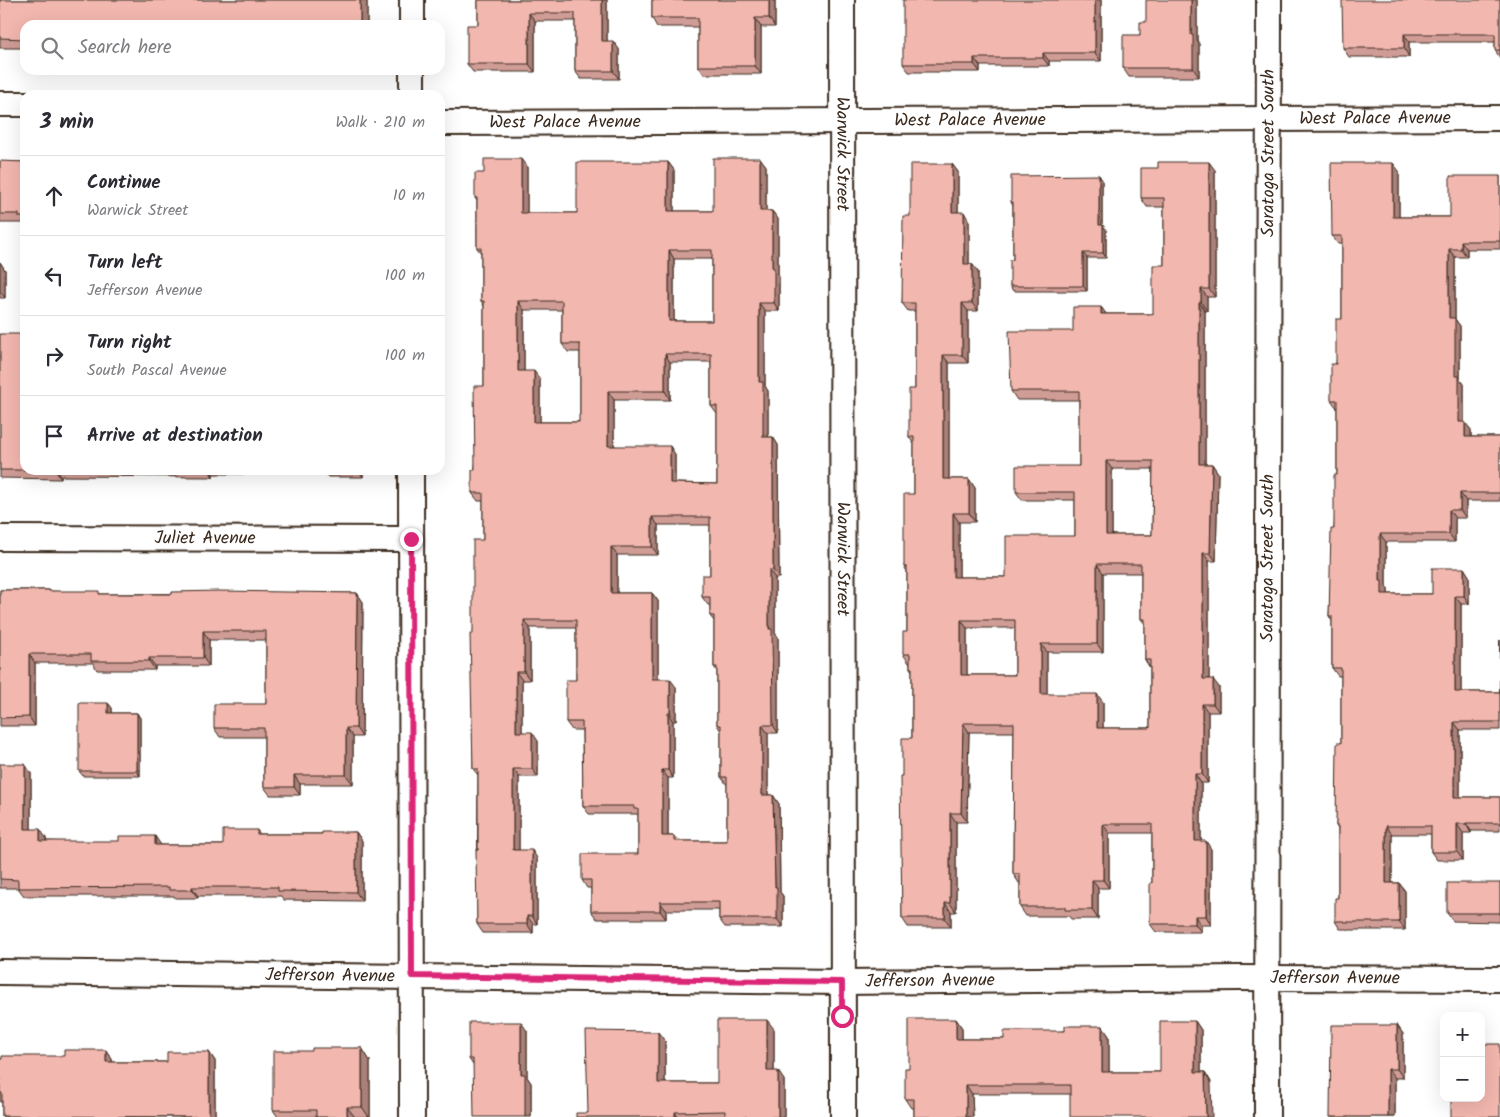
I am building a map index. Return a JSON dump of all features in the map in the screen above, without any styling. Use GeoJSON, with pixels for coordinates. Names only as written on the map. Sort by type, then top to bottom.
{"type":"FeatureCollection","features":[{"type":"Feature","properties":{"kind":"street"},"geometry":{"type":"LineString","coordinates":[[412,0],[412,20]]}},
{"type":"Feature","properties":{"kind":"street","name":"Warwick Street"},"geometry":{"type":"LineString","coordinates":[[842,0],[842,1117]]}},
{"type":"Feature","properties":{"kind":"street","name":"Saratoga Street South"},"geometry":{"type":"LineString","coordinates":[[1267,1117],[1269,0]]}},
{"type":"Feature","properties":{"kind":"street"},"geometry":{"type":"LineString","coordinates":[[412,75],[412,90]]}},
{"type":"Feature","properties":{"kind":"street"},"geometry":{"type":"LineString","coordinates":[[0,104],[20,104]]}},
{"type":"Feature","properties":{"kind":"street","name":"West Palace Avenue"},"geometry":{"type":"LineString","coordinates":[[445,123],[1500,118]]}},
{"type":"Feature","properties":{"kind":"street"},"geometry":{"type":"LineString","coordinates":[[411,475],[412,1117]]}},
{"type":"Feature","properties":{"kind":"street","name":"Juliet Avenue"},"geometry":{"type":"LineString","coordinates":[[0,538],[411,539]]}},
{"type":"Feature","properties":{"kind":"street","name":"Jefferson Avenue"},"geometry":{"type":"LineString","coordinates":[[0,972],[842,982],[1267,978],[1500,979]]}},
{"type":"Feature","properties":{"kind":"building"},"geometry":{"type":"Polygon","coordinates":[[[0,0],[360,0],[360,20],[20,20],[20,39],[0,38],[0,0]]]}},
{"type":"Feature","properties":{"kind":"building"},"geometry":{"type":"Polygon","coordinates":[[[478,0],[602,0],[602,41],[613,41],[613,71],[575,71],[575,13],[529,13],[529,64],[467,64],[467,25],[478,25],[478,0]]]}},
{"type":"Feature","properties":{"kind":"building"},"geometry":{"type":"Polygon","coordinates":[[[652,0],[769,0],[769,18],[755,18],[755,66],[698,66],[698,18],[652,18],[652,0]]]}},
{"type":"Feature","properties":{"kind":"building"},"geometry":{"type":"Polygon","coordinates":[[[903,0],[1095,0],[1095,53],[1043,53],[1043,58],[974,58],[974,64],[903,64],[903,0]]]}},
{"type":"Feature","properties":{"kind":"building"},"geometry":{"type":"Polygon","coordinates":[[[1146,0],[1191,0],[1193,68],[1123,68],[1123,35],[1140,35],[1140,22],[1146,22],[1146,0]]]}},
{"type":"Feature","properties":{"kind":"building"},"geometry":{"type":"Polygon","coordinates":[[[1342,0],[1500,0],[1500,50],[1495,50],[1495,34],[1404,34],[1404,48],[1343,48],[1342,0]]]}},
{"type":"Feature","properties":{"kind":"building"},"geometry":{"type":"Polygon","coordinates":[[[713,158],[760,158],[760,211],[772,211],[772,268],[774,268],[774,303],[759,303],[759,382],[763,382],[763,437],[773,437],[773,570],[769,570],[769,629],[772,629],[773,725],[762,725],[762,795],[773,795],[777,919],[719,919],[719,902],[660,902],[660,911],[591,911],[591,880],[582,880],[582,854],[638,854],[638,809],[634,809],[634,806],[583,806],[582,722],[566,722],[566,680],[576,680],[576,620],[524,620],[524,672],[516,672],[516,732],[532,732],[532,769],[513,769],[513,850],[532,850],[532,916],[527,916],[527,924],[477,924],[478,769],[473,769],[470,634],[473,634],[473,540],[483,540],[483,493],[472,493],[472,470],[475,470],[474,386],[484,386],[484,301],[481,301],[481,248],[477,248],[475,173],[484,173],[484,159],[521,159],[521,213],[577,213],[577,162],[668,162],[668,211],[713,211],[713,158]],[[669,250],[669,321],[712,321],[712,250],[669,250]],[[518,301],[518,371],[534,371],[534,422],[579,422],[580,344],[562,344],[562,301],[518,301]],[[665,354],[665,391],[608,391],[608,446],[670,446],[670,483],[717,484],[717,406],[711,406],[711,354],[665,354]],[[652,517],[652,547],[611,547],[611,593],[652,593],[652,679],[670,679],[668,770],[662,770],[662,836],[674,836],[674,841],[727,841],[727,777],[721,777],[721,725],[717,725],[717,667],[714,667],[714,616],[710,616],[710,597],[702,597],[702,575],[710,575],[710,517],[652,517]]]}},
{"type":"Feature","properties":{"kind":"building"},"geometry":{"type":"Polygon","coordinates":[[[0,161],[20,162],[20,217],[19,214],[0,214],[0,161]]]}},
{"type":"Feature","properties":{"kind":"building"},"geometry":{"type":"Polygon","coordinates":[[[1158,162],[1209,162],[1209,289],[1201,289],[1201,302],[1199,302],[1199,464],[1212,464],[1210,553],[1203,553],[1203,679],[1213,679],[1213,704],[1202,704],[1202,774],[1195,774],[1195,841],[1206,841],[1206,916],[1195,916],[1195,924],[1150,924],[1152,824],[1103,824],[1103,880],[1092,880],[1092,910],[1065,910],[1065,907],[1020,907],[1020,874],[1013,874],[1014,723],[963,723],[961,813],[950,813],[950,903],[945,903],[945,918],[902,918],[900,776],[902,776],[902,738],[912,738],[912,668],[910,668],[910,654],[903,654],[903,632],[907,632],[907,567],[904,567],[904,494],[914,494],[914,437],[909,437],[909,389],[915,389],[915,303],[902,303],[903,216],[910,216],[910,164],[952,164],[952,212],[964,212],[964,264],[972,264],[972,303],[962,303],[962,355],[943,355],[943,479],[969,479],[969,513],[953,513],[953,577],[1006,577],[1006,536],[1075,536],[1075,492],[1016,492],[1016,466],[1079,466],[1079,391],[1011,391],[1009,331],[1073,331],[1073,307],[1101,307],[1101,314],[1153,314],[1153,265],[1164,265],[1164,198],[1141,198],[1141,168],[1158,168],[1158,162]],[[1106,461],[1106,535],[1152,535],[1153,461],[1106,461]],[[1097,564],[1097,644],[1041,644],[1041,694],[1097,694],[1097,728],[1150,728],[1150,660],[1145,660],[1145,619],[1141,619],[1141,564],[1097,564]],[[961,620],[961,675],[1015,675],[1015,620],[961,620]]]}},
{"type":"Feature","properties":{"kind":"building"},"geometry":{"type":"Polygon","coordinates":[[[1331,163],[1393,163],[1393,217],[1450,217],[1450,176],[1500,176],[1500,241],[1461,241],[1461,249],[1449,249],[1449,318],[1455,318],[1455,376],[1459,376],[1459,422],[1465,422],[1465,437],[1500,437],[1500,493],[1460,493],[1460,510],[1449,510],[1449,534],[1380,534],[1380,581],[1382,581],[1382,594],[1432,594],[1432,568],[1464,568],[1464,596],[1455,596],[1455,692],[1500,692],[1500,722],[1454,722],[1454,797],[1500,797],[1500,823],[1457,824],[1457,852],[1431,852],[1431,826],[1386,826],[1386,883],[1399,883],[1399,922],[1335,921],[1335,898],[1338,898],[1338,826],[1336,826],[1337,743],[1341,743],[1341,668],[1332,668],[1332,616],[1329,616],[1331,529],[1334,529],[1334,475],[1337,475],[1337,400],[1331,400],[1331,364],[1336,364],[1336,319],[1342,319],[1342,236],[1332,236],[1331,163]]]}},
{"type":"Feature","properties":{"kind":"building"},"geometry":{"type":"Polygon","coordinates":[[[1099,175],[1099,225],[1103,225],[1103,253],[1083,253],[1083,286],[1010,286],[1010,260],[1013,260],[1011,176],[1099,175]]]}},
{"type":"Feature","properties":{"kind":"building"},"geometry":{"type":"Polygon","coordinates":[[[0,334],[20,334],[20,470],[0,470],[0,334]]]}},
{"type":"Feature","properties":{"kind":"building"},"geometry":{"type":"Polygon","coordinates":[[[0,590],[99,591],[99,594],[172,594],[172,592],[218,591],[357,593],[356,728],[346,728],[346,775],[294,775],[294,787],[264,787],[264,728],[214,728],[214,704],[266,704],[266,631],[203,631],[203,658],[149,658],[149,661],[91,661],[91,654],[29,654],[29,717],[0,718],[0,590]]]}},
{"type":"Feature","properties":{"kind":"building"},"geometry":{"type":"Polygon","coordinates":[[[79,703],[108,703],[108,713],[137,713],[137,771],[79,771],[79,703]]]}},
{"type":"Feature","properties":{"kind":"building"},"geometry":{"type":"Polygon","coordinates":[[[0,764],[25,764],[25,829],[40,829],[40,841],[119,841],[119,836],[155,836],[155,845],[223,845],[223,830],[257,830],[257,834],[356,832],[356,892],[278,891],[278,887],[192,887],[192,890],[169,890],[169,887],[18,888],[18,880],[0,879],[0,764]]]}},
{"type":"Feature","properties":{"kind":"building"},"geometry":{"type":"Polygon","coordinates":[[[1447,883],[1500,883],[1500,913],[1447,913],[1447,883]]]}},
{"type":"Feature","properties":{"kind":"building"},"geometry":{"type":"Polygon","coordinates":[[[909,1019],[956,1019],[956,1039],[1004,1039],[1004,1031],[1065,1031],[1065,1026],[1102,1026],[1102,1072],[1160,1072],[1160,1021],[1195,1021],[1195,1072],[1205,1072],[1206,1117],[1070,1117],[1070,1085],[966,1085],[966,1117],[914,1117],[914,1099],[905,1099],[905,1068],[909,1068],[909,1019]]]}},
{"type":"Feature","properties":{"kind":"building"},"geometry":{"type":"Polygon","coordinates":[[[717,1020],[767,1020],[767,1071],[778,1071],[778,1117],[725,1117],[725,1111],[675,1112],[675,1117],[576,1117],[576,1113],[588,1113],[586,1031],[658,1032],[658,1083],[717,1083],[717,1020]]]}},
{"type":"Feature","properties":{"kind":"building"},"geometry":{"type":"Polygon","coordinates":[[[469,1022],[521,1022],[521,1074],[525,1074],[525,1117],[474,1117],[473,1059],[469,1059],[469,1022]]]}},
{"type":"Feature","properties":{"kind":"building"},"geometry":{"type":"Polygon","coordinates":[[[1331,1025],[1397,1025],[1397,1069],[1388,1069],[1388,1117],[1330,1117],[1331,1025]]]}},
{"type":"Feature","properties":{"kind":"building"},"geometry":{"type":"Polygon","coordinates":[[[1485,1044],[1500,1044],[1500,1117],[1451,1117],[1451,1102],[1485,1102],[1485,1044]]]}},
{"type":"Feature","properties":{"kind":"building"},"geometry":{"type":"Polygon","coordinates":[[[312,1048],[362,1048],[362,1107],[347,1107],[347,1117],[316,1117],[316,1110],[273,1110],[273,1051],[312,1051],[312,1048]]]}},
{"type":"Feature","properties":{"kind":"building"},"geometry":{"type":"Polygon","coordinates":[[[64,1050],[106,1050],[106,1062],[167,1062],[167,1052],[209,1052],[209,1117],[2,1116],[0,1059],[2,1059],[2,1056],[64,1056],[64,1050]]]}},
{"type":"Feature","properties":{"kind":"route"},"geometry":{"type":"LineString","coordinates":[[411,539],[412,976],[842,982],[842,1016]]}}]}
